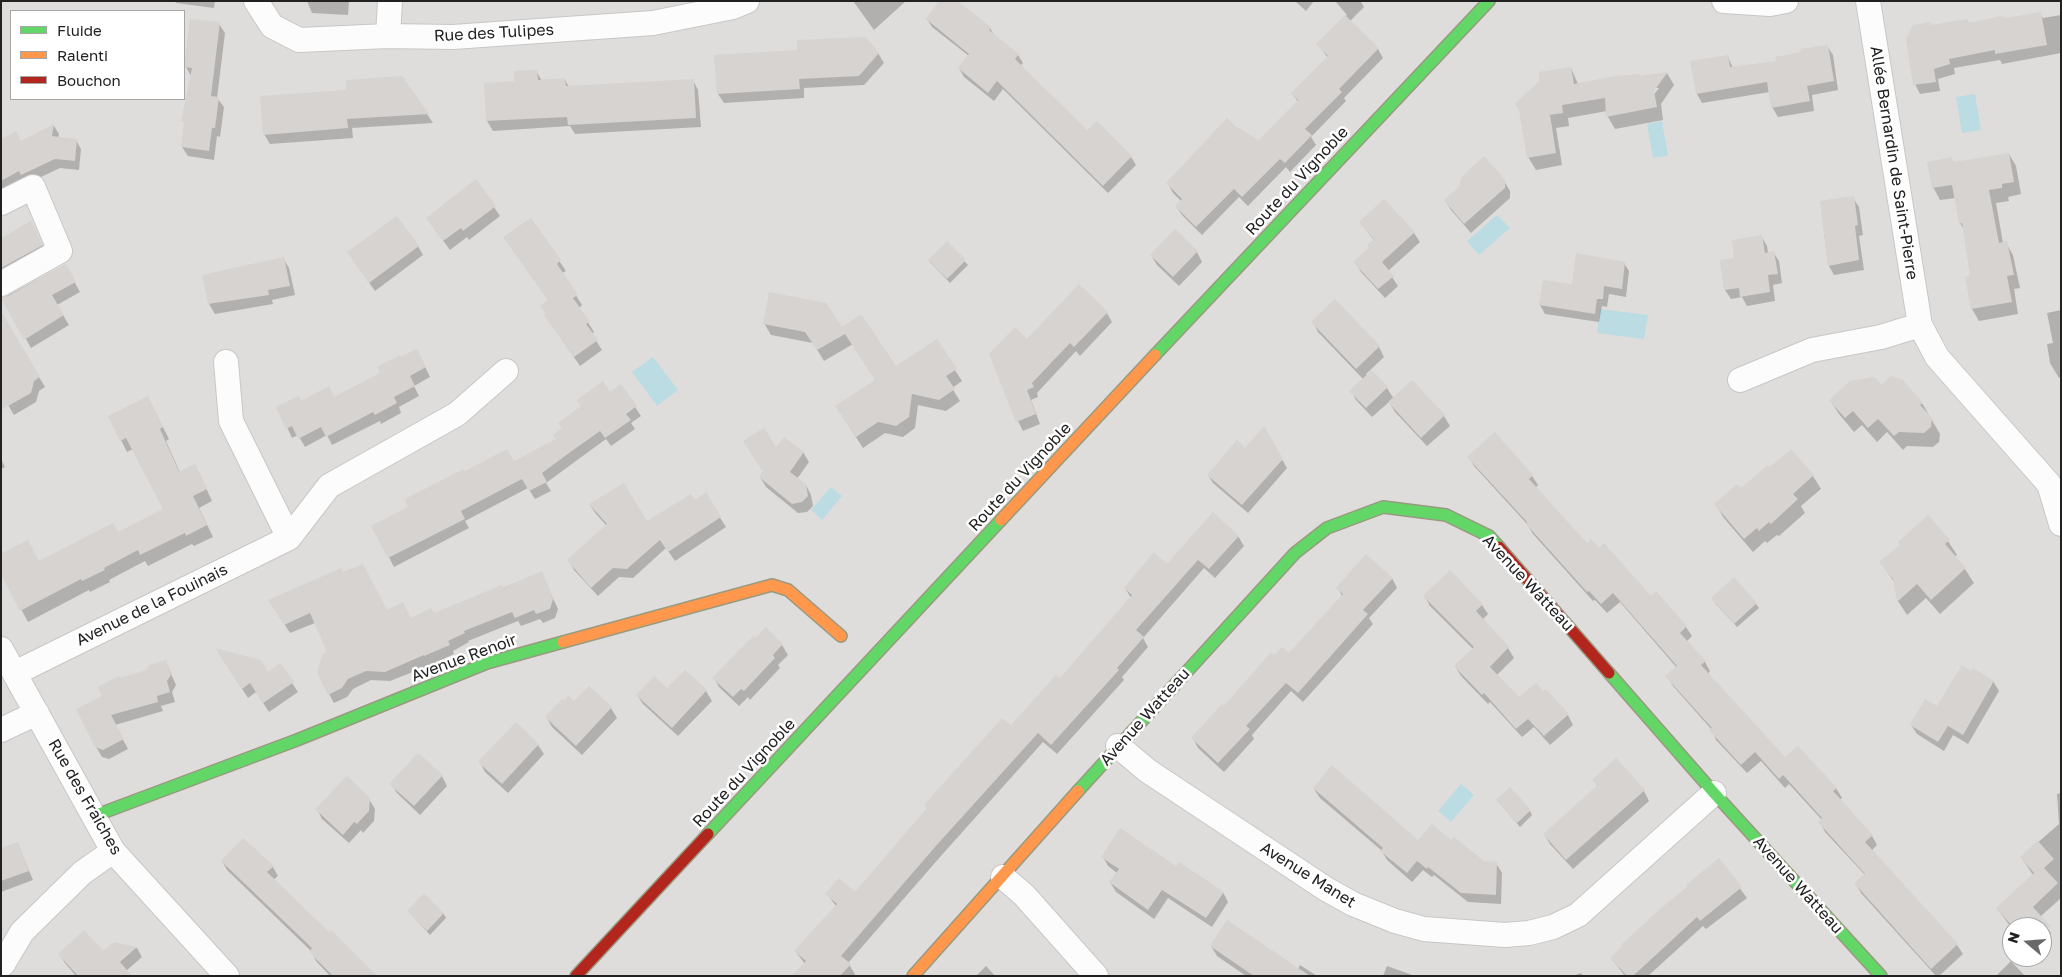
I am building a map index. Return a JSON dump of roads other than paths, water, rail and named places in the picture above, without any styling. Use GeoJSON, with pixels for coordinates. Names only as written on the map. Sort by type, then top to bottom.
{"type":"FeatureCollection","features":[{"type":"Feature","properties":{"kind":"street","name":"Rue des Tulipes"},"geometry":{"type":"LineString","coordinates":[[256,1],[272,26],[299,40],[388,36],[453,36],[653,23],[733,7],[746,1]]}},
{"type":"Feature","properties":{"kind":"street"},"geometry":{"type":"LineString","coordinates":[[388,36],[390,1]]}},
{"type":"Feature","properties":{"kind":"street","name":"Route du Vignoble"},"geometry":{"type":"LineString","coordinates":[[576,976],[1489,1]]}},
{"type":"Feature","properties":{"kind":"street"},"geometry":{"type":"LineString","coordinates":[[1724,1],[1770,4],[1786,1]]}},
{"type":"Feature","properties":{"kind":"street","name":"Allée Bernardin de Saint-Pierre"},"geometry":{"type":"LineString","coordinates":[[1868,1],[1920,325],[1936,357],[2049,484],[2061,524]]}},
{"type":"Feature","properties":{"kind":"street"},"geometry":{"type":"LineString","coordinates":[[1,203],[33,187],[60,251],[1,284]]}},
{"type":"Feature","properties":{"kind":"street"},"geometry":{"type":"LineString","coordinates":[[1740,380],[1812,350],[1881,337],[1920,325]]}},
{"type":"Feature","properties":{"kind":"street"},"geometry":{"type":"LineString","coordinates":[[226,362],[231,421],[289,538]]}},
{"type":"Feature","properties":{"kind":"street","name":"Avenue de la Fouinais"},"geometry":{"type":"LineString","coordinates":[[15,673],[289,538],[329,486],[457,414],[506,371]]}},
{"type":"Feature","properties":{"kind":"street","name":"Avenue Watteau"},"geometry":{"type":"LineString","coordinates":[[913,976],[1118,746],[1282,567],[1309,541],[1327,528],[1383,507],[1446,515],[1489,536],[1714,793],[1881,976]]}},
{"type":"Feature","properties":{"kind":"street","name":"Avenue Renoir"},"geometry":{"type":"LineString","coordinates":[[94,816],[297,740],[487,663],[772,585],[788,590],[841,636]]}},
{"type":"Feature","properties":{"kind":"street","name":"Rue des Fraiches"},"geometry":{"type":"LineString","coordinates":[[1,649],[113,851],[227,976]]}},
{"type":"Feature","properties":{"kind":"street"},"geometry":{"type":"LineString","coordinates":[[1,730],[37,713]]}},
{"type":"Feature","properties":{"kind":"street","name":"Avenue Manet"},"geometry":{"type":"LineString","coordinates":[[1118,746],[1148,771],[1326,889],[1353,904],[1395,921],[1424,929],[1505,935],[1529,933],[1553,927],[1578,915],[1714,793]]}},
{"type":"Feature","properties":{"kind":"street"},"geometry":{"type":"LineString","coordinates":[[5,968],[22,932],[82,873],[113,851]]}},
{"type":"Feature","properties":{"kind":"street"},"geometry":{"type":"LineString","coordinates":[[1003,876],[1024,895],[1096,976]]}},
{"type":"Feature","properties":{"kind":"water"},"geometry":{"type":"Polygon","coordinates":[[[1975,94],[1981,130],[1962,133],[1956,97],[1975,94]]]}},
{"type":"Feature","properties":{"kind":"water"},"geometry":{"type":"Polygon","coordinates":[[[1662,121],[1668,156],[1653,158],[1647,124],[1662,121]]]}},
{"type":"Feature","properties":{"kind":"water"},"geometry":{"type":"Polygon","coordinates":[[[1497,215],[1510,228],[1479,255],[1467,241],[1497,215]]]}},
{"type":"Feature","properties":{"kind":"water"},"geometry":{"type":"Polygon","coordinates":[[[1600,309],[1648,315],[1644,339],[1597,333],[1600,309]]]}},
{"type":"Feature","properties":{"kind":"water"},"geometry":{"type":"Polygon","coordinates":[[[653,357],[678,390],[657,406],[632,372],[653,357]]]}},
{"type":"Feature","properties":{"kind":"water"},"geometry":{"type":"Polygon","coordinates":[[[831,487],[842,496],[822,520],[811,510],[831,487]]]}},
{"type":"Feature","properties":{"kind":"water"},"geometry":{"type":"Polygon","coordinates":[[[1461,784],[1474,795],[1451,822],[1438,811],[1461,784]]]}}]}
